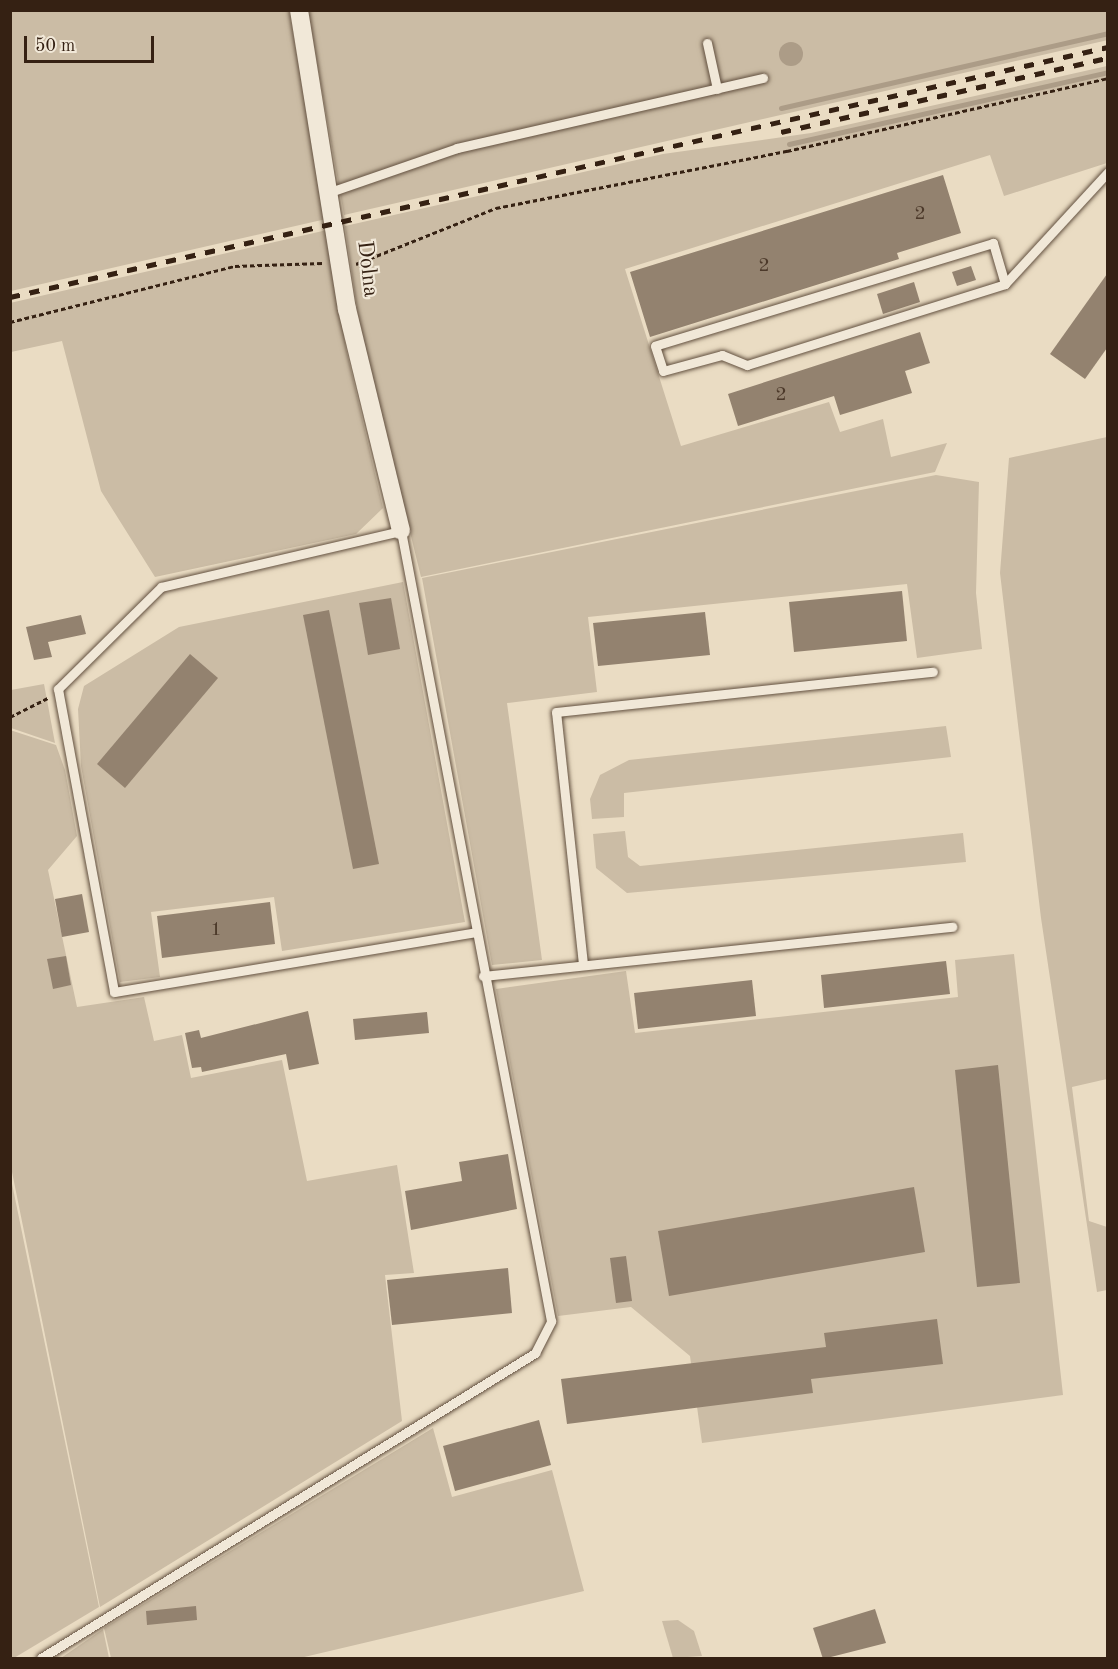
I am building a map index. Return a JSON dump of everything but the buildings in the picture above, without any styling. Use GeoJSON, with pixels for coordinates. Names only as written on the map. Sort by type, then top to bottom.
{"type":"FeatureCollection","features":[{"type":"Feature","properties":{"kind":"street","name":"Dolna"},"geometry":{"type":"LineString","coordinates":[[300,10],[355,349],[401,531]]}},
{"type":"Feature","properties":{"kind":"lane"},"geometry":{"type":"LineString","coordinates":[[707,43],[717,89]]}},
{"type":"Feature","properties":{"kind":"lane"},"geometry":{"type":"LineString","coordinates":[[330,192],[457,148],[763,78]]}},
{"type":"Feature","properties":{"kind":"lane"},"geometry":{"type":"LineString","coordinates":[[1005,284],[993,243],[656,346],[663,371],[722,355],[747,365],[1005,284],[1107,171]]}},
{"type":"Feature","properties":{"kind":"lane"},"geometry":{"type":"LineString","coordinates":[[41,1659],[535,1353],[547,1338],[551,1321],[483,976],[476,932],[401,531],[161,587],[58,689],[114,992],[476,932]]}},
{"type":"Feature","properties":{"kind":"lane"},"geometry":{"type":"LineString","coordinates":[[583,964],[556,712],[933,672]]}},
{"type":"Feature","properties":{"kind":"lane"},"geometry":{"type":"LineString","coordinates":[[483,976],[952,927]]}},
{"type":"Feature","properties":{"kind":"path"},"geometry":{"type":"LineString","coordinates":[[10,322],[235,266],[362,264],[496,208],[787,151],[1107,78]]}},
{"type":"Feature","properties":{"kind":"path"},"geometry":{"type":"LineString","coordinates":[[10,717],[36,708],[58,689]]}},
{"type":"Feature","properties":{"kind":"shaded area"},"geometry":{"type":"Polygon","coordinates":[[[1107,10],[1108,40],[344,215],[308,11],[1107,10]]]}},
{"type":"Feature","properties":{"kind":"shaded area"},"geometry":{"type":"Polygon","coordinates":[[[10,11],[289,11],[326,219],[11,291],[10,11]]]}},
{"type":"Feature","properties":{"kind":"shaded area"},"geometry":{"type":"Polygon","coordinates":[[[791,42],[800,45],[803,54],[800,63],[791,66],[782,63],[779,54],[782,45],[791,42]]]}},
{"type":"Feature","properties":{"kind":"shaded area"},"geometry":{"type":"Polygon","coordinates":[[[1107,66],[1107,163],[1004,196],[990,155],[625,269],[681,446],[829,402],[840,432],[883,419],[891,457],[947,443],[935,472],[421,577],[360,328],[345,226],[663,154],[811,133],[1107,66]]]}},
{"type":"Feature","properties":{"kind":"shaded area"},"geometry":{"type":"Polygon","coordinates":[[[327,230],[346,349],[383,508],[356,534],[155,577],[101,491],[62,341],[11,352],[10,303],[327,230]]]}},
{"type":"Feature","properties":{"kind":"shaded area"},"geometry":{"type":"Polygon","coordinates":[[[1107,437],[1107,1079],[1072,1087],[1089,1221],[1107,1227],[1107,1290],[1097,1292],[1041,918],[1000,573],[1009,458],[1107,437]]]}},
{"type":"Feature","properties":{"kind":"shaded area"},"geometry":{"type":"Polygon","coordinates":[[[936,475],[979,482],[976,593],[982,649],[917,658],[907,584],[588,617],[597,692],[507,703],[542,960],[492,965],[422,578],[936,475]]]}},
{"type":"Feature","properties":{"kind":"shaded area"},"geometry":{"type":"Polygon","coordinates":[[[403,582],[465,922],[282,951],[274,897],[151,912],[160,977],[120,982],[81,766],[78,709],[84,686],[179,627],[403,582]]]}},
{"type":"Feature","properties":{"kind":"shaded area"},"geometry":{"type":"Polygon","coordinates":[[[44,684],[55,743],[11,728],[11,690],[44,684]]]}},
{"type":"Feature","properties":{"kind":"shaded area"},"geometry":{"type":"Polygon","coordinates":[[[946,726],[951,757],[624,793],[624,817],[592,819],[590,799],[600,775],[629,760],[946,726]]]}},
{"type":"Feature","properties":{"kind":"shaded area"},"geometry":{"type":"Polygon","coordinates":[[[10,730],[56,745],[65,770],[77,836],[48,870],[77,1007],[144,997],[154,1041],[182,1035],[191,1078],[282,1060],[307,1181],[397,1165],[414,1273],[385,1275],[402,1421],[100,1607],[11,1167],[10,730]]]}},
{"type":"Feature","properties":{"kind":"shaded area"},"geometry":{"type":"Polygon","coordinates":[[[625,831],[628,857],[640,866],[963,833],[966,862],[627,893],[596,868],[593,834],[625,831]]]}},
{"type":"Feature","properties":{"kind":"shaded area"},"geometry":{"type":"Polygon","coordinates":[[[1014,954],[1063,1395],[702,1443],[690,1356],[631,1307],[558,1316],[496,989],[626,971],[635,1033],[958,997],[955,960],[1014,954]]]}},
{"type":"Feature","properties":{"kind":"shaded area"},"geometry":{"type":"Polygon","coordinates":[[[10,1174],[99,1607],[14,1658],[10,1658],[10,1174]]]}},
{"type":"Feature","properties":{"kind":"shaded area"},"geometry":{"type":"Polygon","coordinates":[[[433,1428],[452,1497],[552,1470],[584,1591],[300,1658],[111,1658],[104,1628],[433,1428]]]}},
{"type":"Feature","properties":{"kind":"shaded area"},"geometry":{"type":"Polygon","coordinates":[[[678,1620],[694,1631],[702,1656],[673,1658],[662,1621],[678,1620]]]}},
{"type":"Feature","properties":{"kind":"shaded area"},"geometry":{"type":"Polygon","coordinates":[[[103,1629],[109,1658],[61,1658],[103,1629]]]}},
{"type":"Feature","properties":{"kind":"waterway"},"geometry":{"type":"LineString","coordinates":[[781,108],[1108,33]]}},
{"type":"Feature","properties":{"kind":"waterway"},"geometry":{"type":"LineString","coordinates":[[789,144],[1108,72]]}},
{"type":"Feature","properties":{"kind":"railway"},"geometry":{"type":"LineString","coordinates":[[10,297],[1108,47]]}},
{"type":"Feature","properties":{"kind":"railway"},"geometry":{"type":"LineString","coordinates":[[781,132],[1108,58]]}}]}
